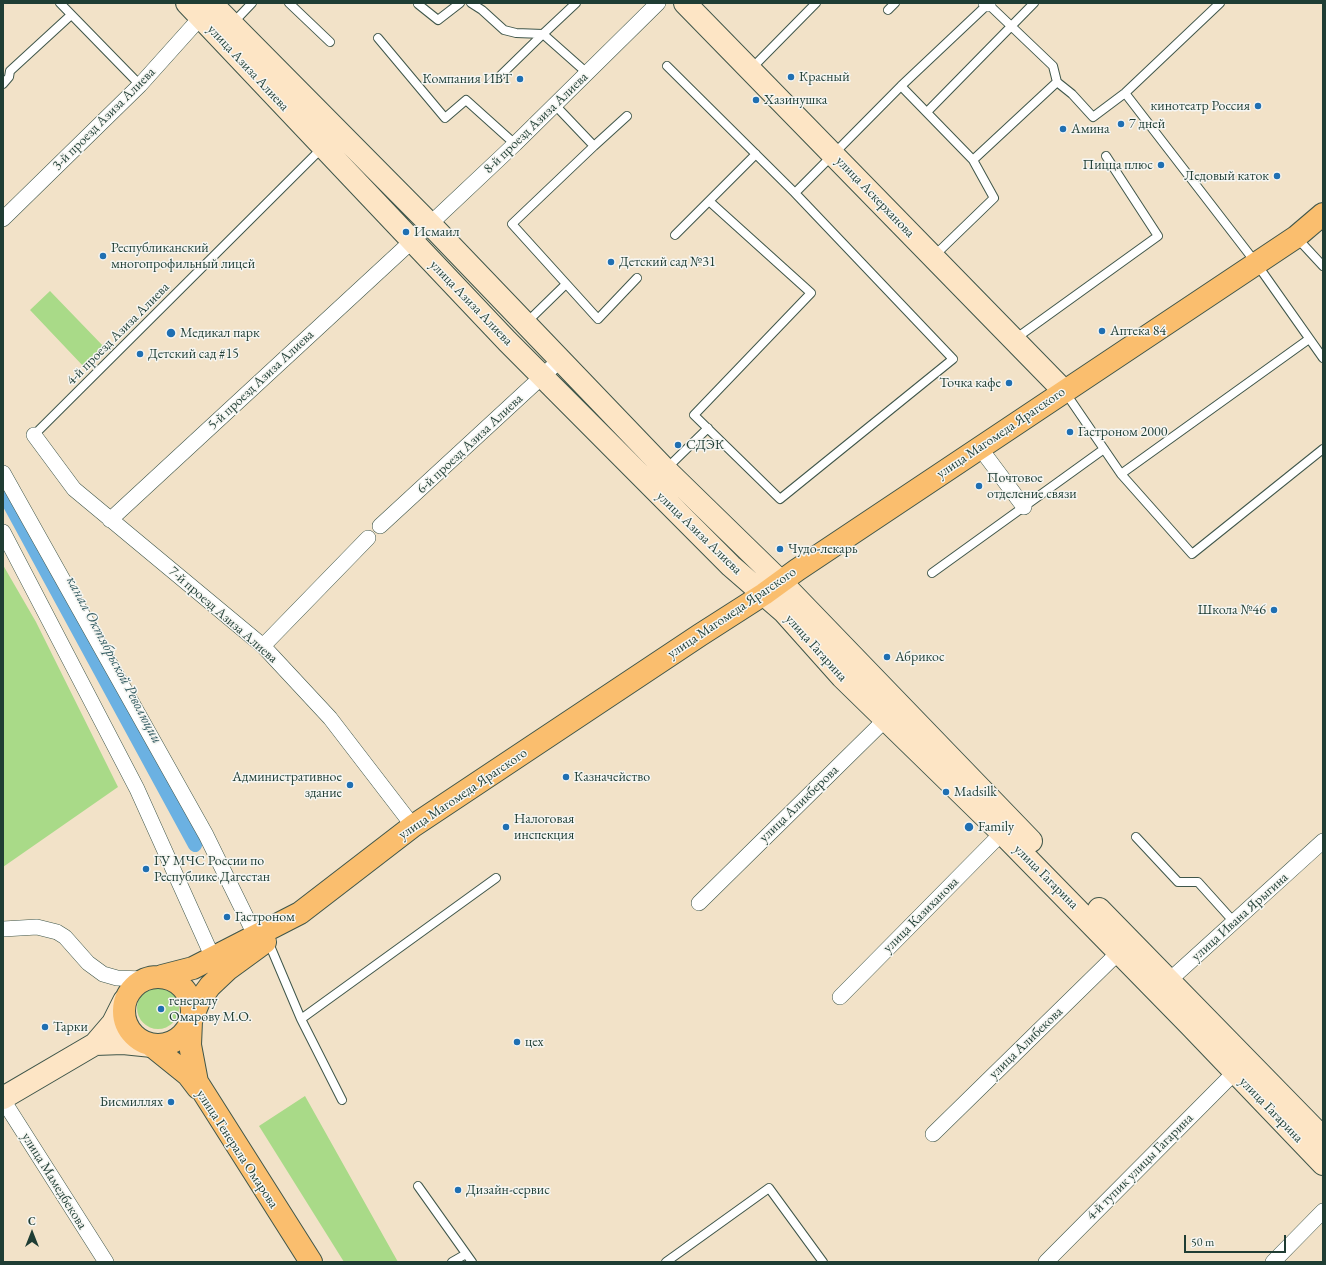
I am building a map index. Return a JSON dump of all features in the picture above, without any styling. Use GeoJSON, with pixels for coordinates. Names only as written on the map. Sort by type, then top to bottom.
{"type":"FeatureCollection","features":[{"type":"Feature","properties":{"kind":"main road","name":"улица Аскерханова"},"geometry":{"type":"LineString","coordinates":[[686,3],[1064,391]]}},
{"type":"Feature","properties":{"kind":"main road","name":"улица Азиза Алиева"},"geometry":{"type":"LineString","coordinates":[[200,8],[232,25],[331,140],[412,241],[507,341],[649,485],[732,566],[773,588]]}},
{"type":"Feature","properties":{"kind":"main road","name":"улица Азиза Алиева"},"geometry":{"type":"LineString","coordinates":[[200,8],[331,140],[430,224],[665,469],[773,588]]}},
{"type":"Feature","properties":{"kind":"main road","name":"улица Магомеда Ярагского"},"geometry":{"type":"LineString","coordinates":[[153,978],[193,968],[261,938],[300,913],[413,826],[773,588],[1064,391],[1296,237],[1323,214]]}},
{"type":"Feature","properties":{"kind":"main road","name":"улица Магомеда Ярагского"},"geometry":{"type":"LineString","coordinates":[[1296,237],[1323,232]]}},
{"type":"Feature","properties":{"kind":"main road","name":"улица Гагарина"},"geometry":{"type":"LineString","coordinates":[[773,588],[893,713],[1163,986],[1323,1138]]}},
{"type":"Feature","properties":{"kind":"main road","name":"улица Гагарина"},"geometry":{"type":"LineString","coordinates":[[893,713],[1002,833],[1119,952],[1163,986],[1235,1072],[1323,1164]]}},
{"type":"Feature","properties":{"kind":"main road"},"geometry":{"type":"LineString","coordinates":[[95,1044],[123,1043],[152,1046],[164,1045],[176,1040],[184,1034],[191,1022],[199,1002],[210,986],[228,969],[250,955],[261,938]]}},
{"type":"Feature","properties":{"kind":"main road"},"geometry":{"type":"LineString","coordinates":[[3,1099],[95,1044],[113,1023],[129,991],[136,983],[153,978],[177,982],[186,990],[192,1002],[191,1022]]}},
{"type":"Feature","properties":{"kind":"main road"},"geometry":{"type":"LineString","coordinates":[[124,1001],[123,1015],[128,1028],[135,1037],[152,1046]]}},
{"type":"Feature","properties":{"kind":"main road","name":"улица Генерала Омарова"},"geometry":{"type":"LineString","coordinates":[[191,1022],[190,1045],[197,1082],[310,1262]]}},
{"type":"Feature","properties":{"kind":"main road","name":"улица Генерала Омарова"},"geometry":{"type":"LineString","coordinates":[[152,1046],[188,1075],[194,1082],[310,1262]]}},
{"type":"Feature","properties":{"kind":"street","name":"8-й проезд Азиза Алиева"},"geometry":{"type":"LineString","coordinates":[[412,241],[515,144],[658,3]]}},
{"type":"Feature","properties":{"kind":"street","name":"3-й проезд Азиза Алиева"},"geometry":{"type":"LineString","coordinates":[[3,219],[140,85],[200,8]]}},
{"type":"Feature","properties":{"kind":"street","name":"5-й проезд Азиза Алиева"},"geometry":{"type":"LineString","coordinates":[[110,520],[412,241]]}},
{"type":"Feature","properties":{"kind":"street","name":"6-й проезд Азиза Алиева"},"geometry":{"type":"LineString","coordinates":[[380,526],[560,360]]}},
{"type":"Feature","properties":{"kind":"street","name":"7-й проезд Азиза Алиева"},"geometry":{"type":"LineString","coordinates":[[34,435],[74,489],[263,646],[330,718],[413,826]]}},
{"type":"Feature","properties":{"kind":"street"},"geometry":{"type":"LineString","coordinates":[[980,448],[1024,507]]}},
{"type":"Feature","properties":{"kind":"street"},"geometry":{"type":"LineString","coordinates":[[3,473],[206,835],[261,938]]}},
{"type":"Feature","properties":{"kind":"street"},"geometry":{"type":"LineString","coordinates":[[3,532],[137,789],[213,958]]}},
{"type":"Feature","properties":{"kind":"street"},"geometry":{"type":"LineString","coordinates":[[263,646],[368,538]]}},
{"type":"Feature","properties":{"kind":"street","name":"улица Аликберова"},"geometry":{"type":"LineString","coordinates":[[699,902],[893,713]]}},
{"type":"Feature","properties":{"kind":"street","name":"улица Казиханова"},"geometry":{"type":"LineString","coordinates":[[840,997],[1002,833]]}},
{"type":"Feature","properties":{"kind":"street","name":"улица Ивана Ярыгина"},"geometry":{"type":"LineString","coordinates":[[1163,986],[1323,842]]}},
{"type":"Feature","properties":{"kind":"street"},"geometry":{"type":"LineString","coordinates":[[3,929],[37,927],[57,932],[65,937],[88,963],[103,974],[117,978],[153,978]]}},
{"type":"Feature","properties":{"kind":"street","name":"улица Алибекова"},"geometry":{"type":"LineString","coordinates":[[933,1134],[1119,952]]}},
{"type":"Feature","properties":{"kind":"street","name":"4-й тупик улицы Гагарина"},"geometry":{"type":"LineString","coordinates":[[1046,1262],[1235,1072]]}},
{"type":"Feature","properties":{"kind":"street","name":"улица Мамедбекова"},"geometry":{"type":"LineString","coordinates":[[3,1099],[106,1262]]}},
{"type":"Feature","properties":{"kind":"street"},"geometry":{"type":"LineString","coordinates":[[1273,1262],[1323,1211]]}},
{"type":"Feature","properties":{"kind":"lane"},"geometry":{"type":"LineString","coordinates":[[60,3],[140,85]]}},
{"type":"Feature","properties":{"kind":"lane"},"geometry":{"type":"LineString","coordinates":[[232,25],[252,3]]}},
{"type":"Feature","properties":{"kind":"lane"},"geometry":{"type":"LineString","coordinates":[[289,3],[330,42]]}},
{"type":"Feature","properties":{"kind":"lane"},"geometry":{"type":"LineString","coordinates":[[418,4],[438,20],[460,3]]}},
{"type":"Feature","properties":{"kind":"lane"},"geometry":{"type":"LineString","coordinates":[[471,3],[482,10],[504,30],[516,33],[543,34],[587,73]]}},
{"type":"Feature","properties":{"kind":"lane"},"geometry":{"type":"LineString","coordinates":[[501,75],[576,3]]}},
{"type":"Feature","properties":{"kind":"lane"},"geometry":{"type":"LineString","coordinates":[[750,69],[816,3]]}},
{"type":"Feature","properties":{"kind":"lane"},"geometry":{"type":"LineString","coordinates":[[888,10],[895,3]]}},
{"type":"Feature","properties":{"kind":"lane"},"geometry":{"type":"LineString","coordinates":[[926,112],[1034,3]]}},
{"type":"Feature","properties":{"kind":"lane"},"geometry":{"type":"LineString","coordinates":[[795,193],[901,86],[987,4],[1053,66],[1057,82],[1072,94],[1093,117],[1125,93],[1220,3]]}},
{"type":"Feature","properties":{"kind":"lane"},"geometry":{"type":"LineString","coordinates":[[3,84],[9,77],[7,69],[71,15]]}},
{"type":"Feature","properties":{"kind":"lane"},"geometry":{"type":"LineString","coordinates":[[378,38],[445,118],[466,100],[515,144]]}},
{"type":"Feature","properties":{"kind":"lane"},"geometry":{"type":"LineString","coordinates":[[667,66],[795,193],[953,359],[780,499],[694,415],[811,293],[709,201]]}},
{"type":"Feature","properties":{"kind":"lane"},"geometry":{"type":"LineString","coordinates":[[973,160],[1057,82]]}},
{"type":"Feature","properties":{"kind":"lane"},"geometry":{"type":"LineString","coordinates":[[901,86],[973,160],[994,198],[933,257]]}},
{"type":"Feature","properties":{"kind":"lane"},"geometry":{"type":"LineString","coordinates":[[1125,93],[1256,263],[1323,358]]}},
{"type":"Feature","properties":{"kind":"lane"},"geometry":{"type":"LineString","coordinates":[[555,105],[594,146]]}},
{"type":"Feature","properties":{"kind":"lane"},"geometry":{"type":"LineString","coordinates":[[627,116],[512,224],[598,319],[637,278]]}},
{"type":"Feature","properties":{"kind":"lane","name":"4-й проезд Азиза Алиева"},"geometry":{"type":"LineString","coordinates":[[34,435],[331,140]]}},
{"type":"Feature","properties":{"kind":"lane"},"geometry":{"type":"LineString","coordinates":[[675,235],[756,154]]}},
{"type":"Feature","properties":{"kind":"lane"},"geometry":{"type":"LineString","coordinates":[[1014,340],[1158,236],[1106,156]]}},
{"type":"Feature","properties":{"kind":"lane"},"geometry":{"type":"LineString","coordinates":[[1296,237],[1323,266]]}},
{"type":"Feature","properties":{"kind":"lane"},"geometry":{"type":"LineString","coordinates":[[525,324],[566,284]]}},
{"type":"Feature","properties":{"kind":"lane"},"geometry":{"type":"LineString","coordinates":[[1121,474],[1310,339]]}},
{"type":"Feature","properties":{"kind":"lane"},"geometry":{"type":"LineString","coordinates":[[1064,391],[1121,474],[1192,554],[1323,449]]}},
{"type":"Feature","properties":{"kind":"lane"},"geometry":{"type":"LineString","coordinates":[[665,469],[708,428]]}},
{"type":"Feature","properties":{"kind":"lane"},"geometry":{"type":"LineString","coordinates":[[932,573],[1104,449]]}},
{"type":"Feature","properties":{"kind":"lane"},"geometry":{"type":"LineString","coordinates":[[1136,837],[1178,882],[1198,882],[1234,922]]}},
{"type":"Feature","properties":{"kind":"lane"},"geometry":{"type":"LineString","coordinates":[[301,1019],[496,878]]}},
{"type":"Feature","properties":{"kind":"lane"},"geometry":{"type":"LineString","coordinates":[[261,938],[342,1100]]}},
{"type":"Feature","properties":{"kind":"lane"},"geometry":{"type":"LineString","coordinates":[[418,1186],[472,1262]]}},
{"type":"Feature","properties":{"kind":"lane"},"geometry":{"type":"LineString","coordinates":[[666,1262],[770,1188],[823,1262]]}},
{"type":"Feature","properties":{"kind":"lane"},"geometry":{"type":"LineString","coordinates":[[452,1262],[466,1254]]}},
{"type":"Feature","properties":{"kind":"green space"},"geometry":{"type":"Polygon","coordinates":[[[50,291],[105,348],[84,367],[30,310],[50,291]]]}},
{"type":"Feature","properties":{"kind":"green space"},"geometry":{"type":"Polygon","coordinates":[[[3,565],[36,622],[118,787],[3,867],[3,565]]]}},
{"type":"Feature","properties":{"kind":"green space"},"geometry":{"type":"Polygon","coordinates":[[[154,987],[162,987],[170,990],[176,996],[179,1008],[176,1020],[170,1026],[162,1029],[154,1029],[146,1026],[140,1020],[137,1012],[137,1004],[140,996],[146,990],[154,987]]]}},
{"type":"Feature","properties":{"kind":"green space"},"geometry":{"type":"Polygon","coordinates":[[[305,1096],[398,1262],[344,1262],[259,1126],[305,1096]]]}},
{"type":"Feature","properties":{"kind":"waterway","name":"канал Октябрьской Революции"},"geometry":{"type":"LineString","coordinates":[[3,492],[195,845]]}},
{"type":"Feature","properties":{"kind":"place","name":"Красный"},"geometry":{"type":"Point","coordinates":[791,77]}},
{"type":"Feature","properties":{"kind":"place","name":"Компания ИВТ"},"geometry":{"type":"Point","coordinates":[520,79]}},
{"type":"Feature","properties":{"kind":"place","name":"Хазинушка"},"geometry":{"type":"Point","coordinates":[756,100]}},
{"type":"Feature","properties":{"kind":"place","name":"кинотеатр Россия"},"geometry":{"type":"Point","coordinates":[1258,106]}},
{"type":"Feature","properties":{"kind":"place","name":"7 дней"},"geometry":{"type":"Point","coordinates":[1121,124]}},
{"type":"Feature","properties":{"kind":"place","name":"Амина"},"geometry":{"type":"Point","coordinates":[1063,129]}},
{"type":"Feature","properties":{"kind":"place","name":"Пицца плюс"},"geometry":{"type":"Point","coordinates":[1161,165]}},
{"type":"Feature","properties":{"kind":"place","name":"Ледовый каток"},"geometry":{"type":"Point","coordinates":[1277,176]}},
{"type":"Feature","properties":{"kind":"place","name":"Исмаил"},"geometry":{"type":"Point","coordinates":[406,232]}},
{"type":"Feature","properties":{"kind":"place","name":"Республиканский многопрофильный лицей"},"geometry":{"type":"Point","coordinates":[103,256]}},
{"type":"Feature","properties":{"kind":"place","name":"Детский сад №31"},"geometry":{"type":"Point","coordinates":[611,262]}},
{"type":"Feature","properties":{"kind":"place","name":"Аптека 84"},"geometry":{"type":"Point","coordinates":[1102,331]}},
{"type":"Feature","properties":{"kind":"place","name":"Медикал парк"},"geometry":{"type":"Point","coordinates":[171,333]}},
{"type":"Feature","properties":{"kind":"place","name":"Детский сад #15"},"geometry":{"type":"Point","coordinates":[140,354]}},
{"type":"Feature","properties":{"kind":"place","name":"Точка кафе"},"geometry":{"type":"Point","coordinates":[1009,383]}},
{"type":"Feature","properties":{"kind":"place","name":"Гастроном 2000"},"geometry":{"type":"Point","coordinates":[1070,432]}},
{"type":"Feature","properties":{"kind":"place","name":"СДЭК"},"geometry":{"type":"Point","coordinates":[678,445]}},
{"type":"Feature","properties":{"kind":"place","name":"Почтовое отделение связи"},"geometry":{"type":"Point","coordinates":[979,486]}},
{"type":"Feature","properties":{"kind":"place","name":"Чудо-лекарь"},"geometry":{"type":"Point","coordinates":[780,549]}},
{"type":"Feature","properties":{"kind":"place","name":"Школа №46"},"geometry":{"type":"Point","coordinates":[1274,610]}},
{"type":"Feature","properties":{"kind":"place","name":"Абрикос"},"geometry":{"type":"Point","coordinates":[887,657]}},
{"type":"Feature","properties":{"kind":"place","name":"Казначейство"},"geometry":{"type":"Point","coordinates":[566,777]}},
{"type":"Feature","properties":{"kind":"place","name":"Административное здание"},"geometry":{"type":"Point","coordinates":[350,785]}},
{"type":"Feature","properties":{"kind":"place","name":"Madsilk"},"geometry":{"type":"Point","coordinates":[946,792]}},
{"type":"Feature","properties":{"kind":"place","name":"Налоговая инспекция"},"geometry":{"type":"Point","coordinates":[506,827]}},
{"type":"Feature","properties":{"kind":"place","name":"Family"},"geometry":{"type":"Point","coordinates":[969,827]}},
{"type":"Feature","properties":{"kind":"place","name":"ГУ МЧС России по Республике Дагестан"},"geometry":{"type":"Point","coordinates":[146,869]}},
{"type":"Feature","properties":{"kind":"place","name":"Гастроном"},"geometry":{"type":"Point","coordinates":[227,917]}},
{"type":"Feature","properties":{"kind":"place","name":"генералу Омарову М.О."},"geometry":{"type":"Point","coordinates":[161,1009]}},
{"type":"Feature","properties":{"kind":"place","name":"Тарки"},"geometry":{"type":"Point","coordinates":[45,1027]}},
{"type":"Feature","properties":{"kind":"place","name":"цех"},"geometry":{"type":"Point","coordinates":[517,1042]}},
{"type":"Feature","properties":{"kind":"place","name":"Бисмиллях"},"geometry":{"type":"Point","coordinates":[171,1102]}},
{"type":"Feature","properties":{"kind":"place","name":"Дизайн-сервис"},"geometry":{"type":"Point","coordinates":[458,1190]}}]}
